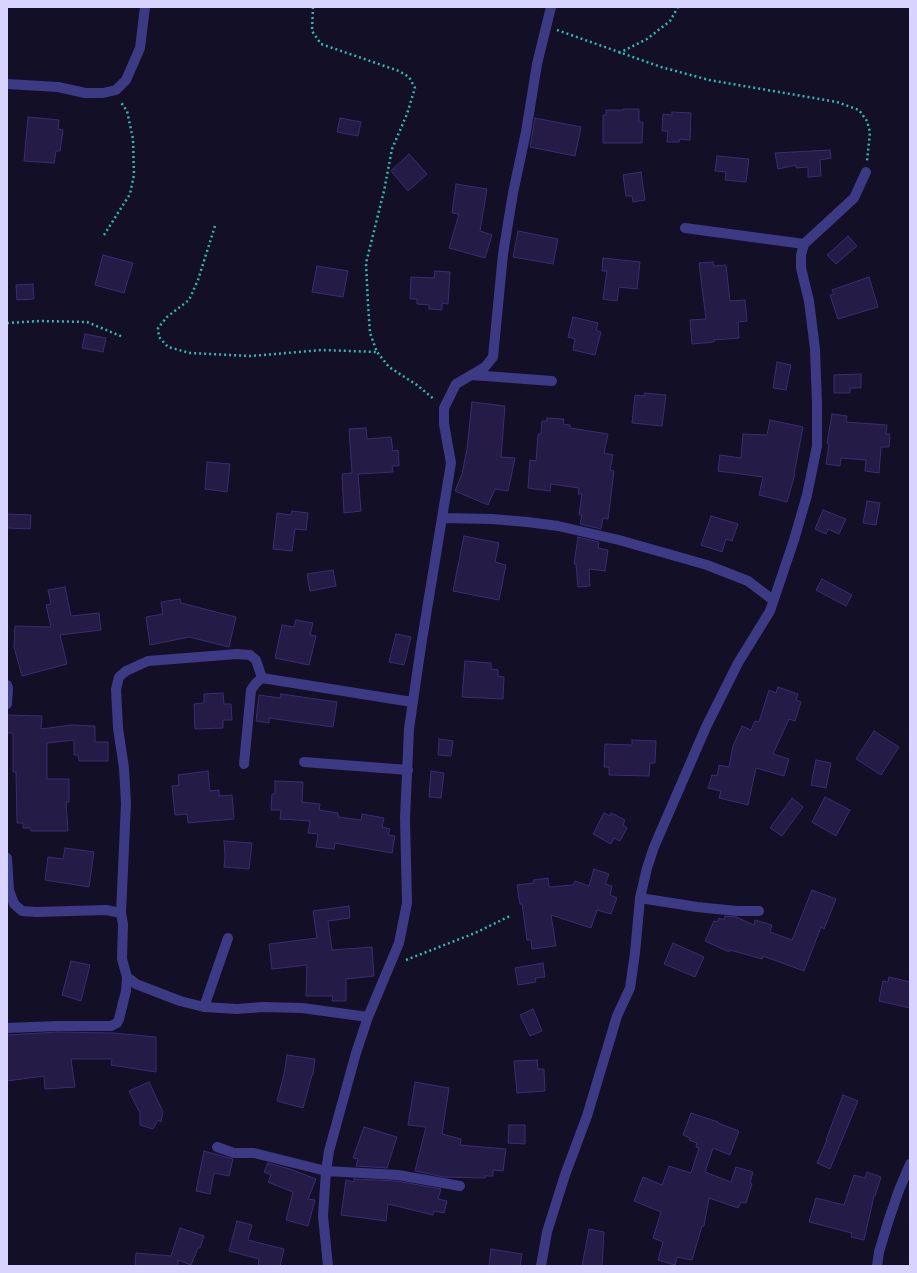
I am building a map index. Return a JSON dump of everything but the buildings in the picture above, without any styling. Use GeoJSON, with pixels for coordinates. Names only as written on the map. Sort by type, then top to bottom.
{"type":"FeatureCollection","features":[{"type":"Feature","properties":{"kind":"street"},"geometry":{"type":"LineString","coordinates":[[7,84],[58,87],[85,93],[103,93],[116,90],[126,80],[140,48],[146,7]]}},
{"type":"Feature","properties":{"kind":"street"},"geometry":{"type":"LineString","coordinates":[[328,1266],[323,1216],[329,1151],[356,1053],[368,1017],[399,943],[407,903],[405,818],[409,729],[412,702],[451,463],[444,424],[444,408],[456,384],[485,367],[493,357],[503,254],[537,64],[551,7]]}},
{"type":"Feature","properties":{"kind":"street"},"geometry":{"type":"LineString","coordinates":[[541,1266],[548,1227],[587,1116],[617,1016],[630,988],[640,898],[654,847],[706,728],[738,663],[770,611],[794,540],[807,495],[817,446],[817,404],[815,348],[809,301],[801,268],[801,255],[804,244],[854,198],[866,172]]}},
{"type":"Feature","properties":{"kind":"street"},"geometry":{"type":"LineString","coordinates":[[686,228],[804,244]]}},
{"type":"Feature","properties":{"kind":"street"},"geometry":{"type":"LineString","coordinates":[[472,375],[552,381]]}},
{"type":"Feature","properties":{"kind":"street"},"geometry":{"type":"LineString","coordinates":[[442,518],[472,518],[558,526],[618,540],[707,565],[748,582],[773,600]]}},
{"type":"Feature","properties":{"kind":"street"},"geometry":{"type":"LineString","coordinates":[[7,1028],[111,1026],[117,1023],[120,1019],[126,991],[127,977],[122,959],[123,924],[120,913],[126,803],[124,768],[118,728],[116,689],[119,677],[126,670],[148,661],[237,654],[250,655],[256,660],[262,678]]}},
{"type":"Feature","properties":{"kind":"street"},"geometry":{"type":"LineString","coordinates":[[244,764],[251,690],[262,678],[412,702]]}},
{"type":"Feature","properties":{"kind":"street"},"geometry":{"type":"LineString","coordinates":[[7,685],[7,704]]}},
{"type":"Feature","properties":{"kind":"street"},"geometry":{"type":"LineString","coordinates":[[304,762],[408,770]]}},
{"type":"Feature","properties":{"kind":"street"},"geometry":{"type":"LineString","coordinates":[[7,858],[9,890],[14,904],[22,911],[106,910],[120,913]]}},
{"type":"Feature","properties":{"kind":"street"},"geometry":{"type":"LineString","coordinates":[[640,898],[697,907],[737,911],[760,911]]}},
{"type":"Feature","properties":{"kind":"street"},"geometry":{"type":"LineString","coordinates":[[204,1007],[228,938]]}},
{"type":"Feature","properties":{"kind":"street"},"geometry":{"type":"LineString","coordinates":[[127,977],[136,984],[180,1001],[204,1007],[237,1009],[263,1007],[302,1008],[368,1017]]}},
{"type":"Feature","properties":{"kind":"street"},"geometry":{"type":"LineString","coordinates":[[217,1147],[234,1153],[254,1153],[326,1171],[398,1175],[460,1186]]}},
{"type":"Feature","properties":{"kind":"street"},"geometry":{"type":"LineString","coordinates":[[877,1266],[879,1252],[888,1222],[910,1164]]}},
{"type":"Feature","properties":{"kind":"path"},"geometry":{"type":"LineString","coordinates":[[313,7],[312,31],[321,44],[399,71],[409,78],[414,88],[407,114],[392,149],[384,191],[375,221],[366,263],[370,333],[377,352],[389,367],[417,385],[444,408]]}},
{"type":"Feature","properties":{"kind":"path"},"geometry":{"type":"LineString","coordinates":[[618,53],[653,35],[670,21],[678,7]]}},
{"type":"Feature","properties":{"kind":"path"},"geometry":{"type":"LineString","coordinates":[[546,25],[618,53],[709,80],[837,102],[860,110],[867,121],[870,132],[866,172]]}},
{"type":"Feature","properties":{"kind":"path"},"geometry":{"type":"LineString","coordinates":[[104,234],[130,194],[134,175],[133,139],[127,111],[113,91]]}},
{"type":"Feature","properties":{"kind":"path"},"geometry":{"type":"LineString","coordinates":[[215,226],[198,280],[189,300],[167,317],[158,328],[158,337],[168,347],[190,353],[251,356],[322,350],[377,352]]}},
{"type":"Feature","properties":{"kind":"path"},"geometry":{"type":"LineString","coordinates":[[7,323],[40,321],[87,322],[123,337]]}},
{"type":"Feature","properties":{"kind":"path"},"geometry":{"type":"LineString","coordinates":[[389,967],[475,933],[510,916]]}}]}
